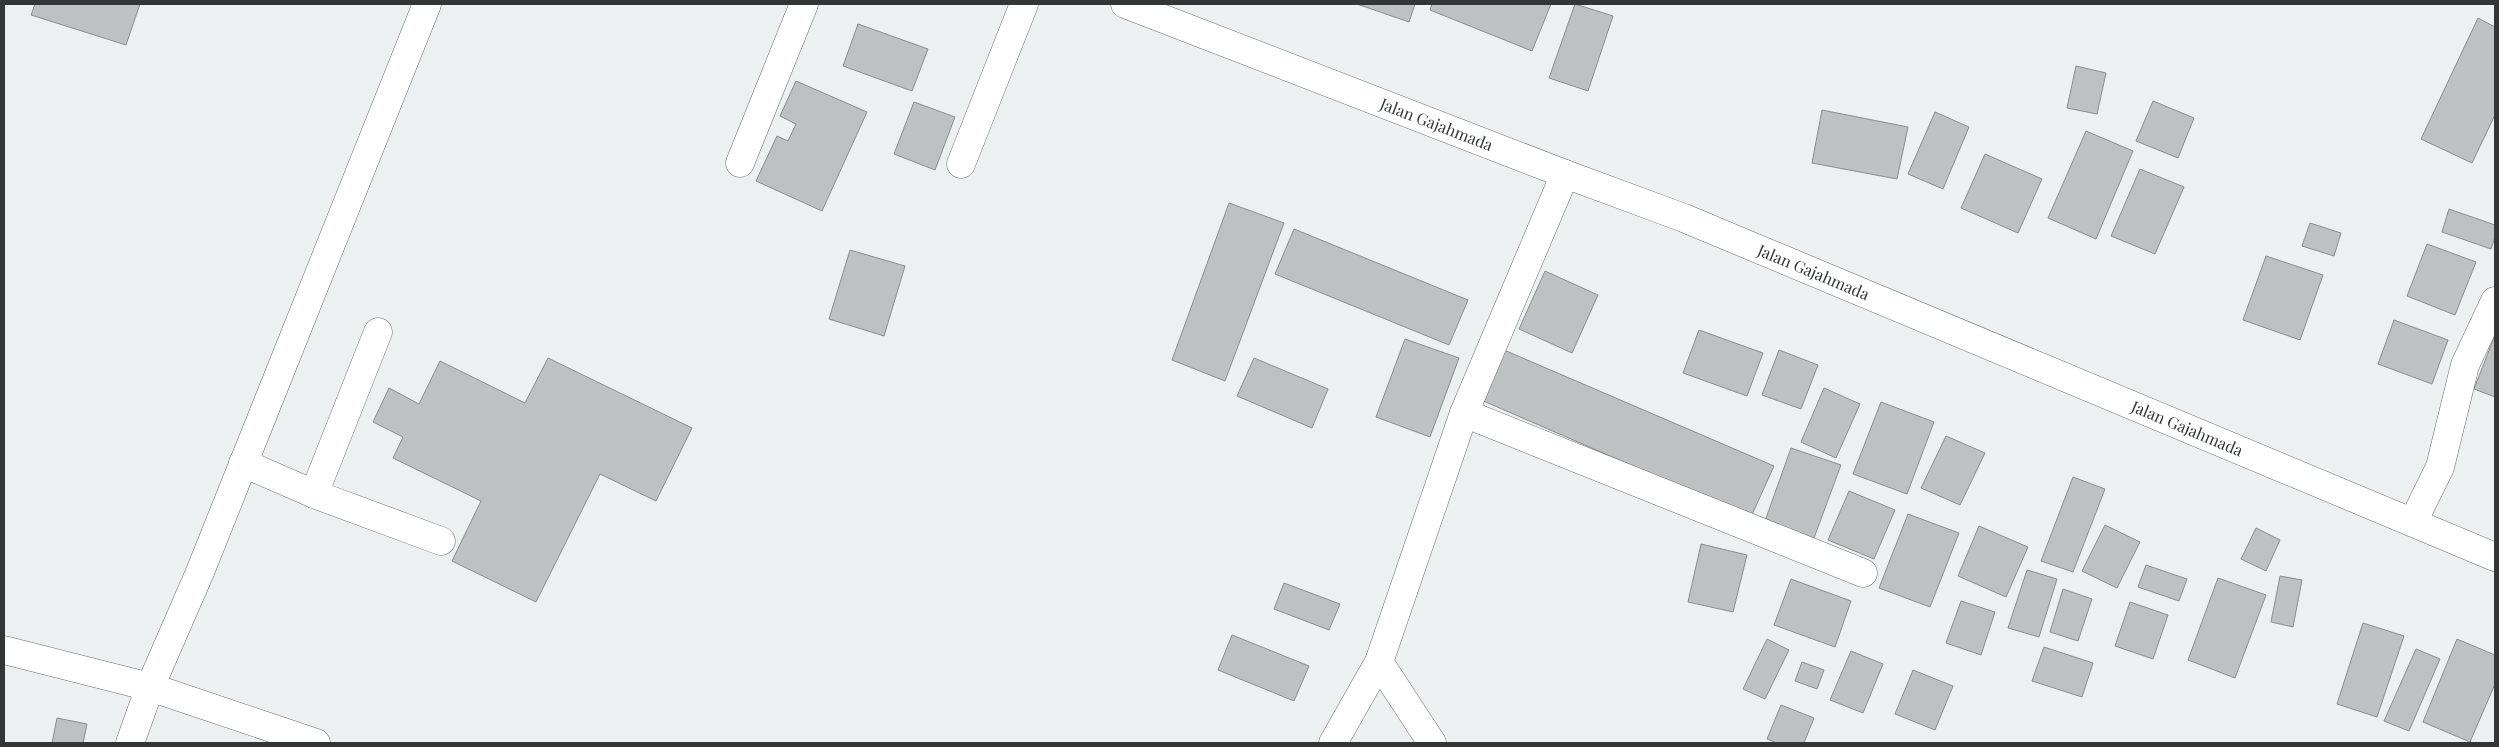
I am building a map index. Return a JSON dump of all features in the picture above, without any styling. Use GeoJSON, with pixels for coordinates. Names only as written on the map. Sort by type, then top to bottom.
{"type":"FeatureCollection","features":[{"type":"Feature","properties":{"kind":"street"},"geometry":{"type":"LineString","coordinates":[[130,743],[150,687],[200,572],[427,4]]}},
{"type":"Feature","properties":{"kind":"street"},"geometry":{"type":"LineString","coordinates":[[740,163],[804,4]]}},
{"type":"Feature","properties":{"kind":"street"},"geometry":{"type":"LineString","coordinates":[[961,164],[1024,4]]}},
{"type":"Feature","properties":{"kind":"street","name":"Jalan Gajahmada"},"geometry":{"type":"LineString","coordinates":[[1125,4],[1684,218],[2495,557]]}},
{"type":"Feature","properties":{"kind":"street"},"geometry":{"type":"LineString","coordinates":[[1333,743],[1379,662],[1464,413],[1565,174]]}},
{"type":"Feature","properties":{"kind":"street"},"geometry":{"type":"LineString","coordinates":[[2413,522],[2440,467],[2465,365],[2495,301]]}},
{"type":"Feature","properties":{"kind":"street"},"geometry":{"type":"LineString","coordinates":[[314,494],[378,332]]}},
{"type":"Feature","properties":{"kind":"street"},"geometry":{"type":"LineString","coordinates":[[1464,413],[1863,573]]}},
{"type":"Feature","properties":{"kind":"street"},"geometry":{"type":"LineString","coordinates":[[243,463],[314,494],[441,541]]}},
{"type":"Feature","properties":{"kind":"street"},"geometry":{"type":"LineString","coordinates":[[4,650],[150,687],[316,743]]}},
{"type":"Feature","properties":{"kind":"street"},"geometry":{"type":"LineString","coordinates":[[1379,662],[1432,743]]}},
{"type":"Feature","properties":{"kind":"building"},"geometry":{"type":"Polygon","coordinates":[[[35,4],[140,4],[126,45],[31,15],[35,4]]]}},
{"type":"Feature","properties":{"kind":"building"},"geometry":{"type":"Polygon","coordinates":[[[1357,4],[1415,4],[1409,22],[1357,4]]]}},
{"type":"Feature","properties":{"kind":"building"},"geometry":{"type":"Polygon","coordinates":[[[1432,4],[1551,4],[1532,51],[1430,10],[1432,4]]]}},
{"type":"Feature","properties":{"kind":"building"},"geometry":{"type":"Polygon","coordinates":[[[1575,4],[1613,16],[1588,91],[1549,78],[1575,4]]]}},
{"type":"Feature","properties":{"kind":"building"},"geometry":{"type":"Polygon","coordinates":[[[2478,18],[2495,27],[2495,115],[2472,163],[2421,139],[2478,18]]]}},
{"type":"Feature","properties":{"kind":"building"},"geometry":{"type":"Polygon","coordinates":[[[858,24],[928,49],[912,91],[843,66],[858,24]]]}},
{"type":"Feature","properties":{"kind":"building"},"geometry":{"type":"Polygon","coordinates":[[[2076,66],[2106,73],[2097,114],[2067,108],[2076,66]]]}},
{"type":"Feature","properties":{"kind":"building"},"geometry":{"type":"Polygon","coordinates":[[[796,81],[867,112],[822,211],[756,181],[777,136],[788,141],[796,124],[780,116],[796,81]]]}},
{"type":"Feature","properties":{"kind":"building"},"geometry":{"type":"Polygon","coordinates":[[[2153,101],[2194,118],[2178,158],[2136,141],[2153,101]]]}},
{"type":"Feature","properties":{"kind":"building"},"geometry":{"type":"Polygon","coordinates":[[[914,102],[955,117],[935,170],[894,154],[914,102]]]}},
{"type":"Feature","properties":{"kind":"building"},"geometry":{"type":"Polygon","coordinates":[[[1822,110],[1908,127],[1897,179],[1812,163],[1822,110]]]}},
{"type":"Feature","properties":{"kind":"building"},"geometry":{"type":"Polygon","coordinates":[[[1935,112],[1969,127],[1943,189],[1908,174],[1935,112]]]}},
{"type":"Feature","properties":{"kind":"building"},"geometry":{"type":"Polygon","coordinates":[[[2086,131],[2133,151],[2096,239],[2048,218],[2086,131]]]}},
{"type":"Feature","properties":{"kind":"building"},"geometry":{"type":"Polygon","coordinates":[[[1985,154],[2042,179],[2018,233],[1961,208],[1985,154]]]}},
{"type":"Feature","properties":{"kind":"building"},"geometry":{"type":"Polygon","coordinates":[[[2140,169],[2184,187],[2155,254],[2111,236],[2140,169]]]}},
{"type":"Feature","properties":{"kind":"building"},"geometry":{"type":"Polygon","coordinates":[[[1229,203],[1284,223],[1225,381],[1172,360],[1229,203]]]}},
{"type":"Feature","properties":{"kind":"building"},"geometry":{"type":"Polygon","coordinates":[[[2449,209],[2495,225],[2495,237],[2491,249],[2442,232],[2449,209]]]}},
{"type":"Feature","properties":{"kind":"building"},"geometry":{"type":"Polygon","coordinates":[[[2310,223],[2341,233],[2334,256],[2302,246],[2310,223]]]}},
{"type":"Feature","properties":{"kind":"building"},"geometry":{"type":"Polygon","coordinates":[[[1294,229],[1468,300],[1449,345],[1275,274],[1294,229]]]}},
{"type":"Feature","properties":{"kind":"building"},"geometry":{"type":"Polygon","coordinates":[[[2427,244],[2476,262],[2455,315],[2407,296],[2427,244]]]}},
{"type":"Feature","properties":{"kind":"building"},"geometry":{"type":"Polygon","coordinates":[[[850,250],[905,266],[884,336],[829,319],[850,250]]]}},
{"type":"Feature","properties":{"kind":"building"},"geometry":{"type":"Polygon","coordinates":[[[2266,256],[2323,275],[2300,340],[2243,320],[2266,256]]]}},
{"type":"Feature","properties":{"kind":"building"},"geometry":{"type":"Polygon","coordinates":[[[1545,271],[1598,295],[1572,353],[1519,329],[1545,271]]]}},
{"type":"Feature","properties":{"kind":"building"},"geometry":{"type":"Polygon","coordinates":[[[2394,320],[2448,340],[2432,384],[2378,364],[2394,320]]]}},
{"type":"Feature","properties":{"kind":"building"},"geometry":{"type":"Polygon","coordinates":[[[1699,330],[1763,353],[1747,396],[1683,373],[1699,330]]]}},
{"type":"Feature","properties":{"kind":"building"},"geometry":{"type":"Polygon","coordinates":[[[2495,335],[2495,397],[2474,389],[2495,335]]]}},
{"type":"Feature","properties":{"kind":"building"},"geometry":{"type":"Polygon","coordinates":[[[1405,339],[1459,358],[1430,437],[1376,417],[1405,339]]]}},
{"type":"Feature","properties":{"kind":"building"},"geometry":{"type":"Polygon","coordinates":[[[1504,350],[1774,466],[1751,517],[1481,400],[1504,350]]]}},
{"type":"Feature","properties":{"kind":"building"},"geometry":{"type":"Polygon","coordinates":[[[1779,350],[1818,365],[1801,409],[1762,395],[1779,350]]]}},
{"type":"Feature","properties":{"kind":"building"},"geometry":{"type":"Polygon","coordinates":[[[548,358],[692,428],[656,501],[600,474],[536,602],[452,561],[481,501],[393,458],[403,437],[373,422],[389,388],[419,404],[440,361],[525,403],[548,358]]]}},
{"type":"Feature","properties":{"kind":"building"},"geometry":{"type":"Polygon","coordinates":[[[1254,358],[1328,389],[1312,428],[1237,396],[1254,358]]]}},
{"type":"Feature","properties":{"kind":"building"},"geometry":{"type":"Polygon","coordinates":[[[1824,388],[1860,404],[1836,458],[1801,442],[1824,388]]]}},
{"type":"Feature","properties":{"kind":"building"},"geometry":{"type":"Polygon","coordinates":[[[1881,402],[1934,422],[1907,494],[1853,474],[1881,402]]]}},
{"type":"Feature","properties":{"kind":"building"},"geometry":{"type":"Polygon","coordinates":[[[1946,436],[1985,453],[1960,505],[1921,488],[1946,436]]]}},
{"type":"Feature","properties":{"kind":"building"},"geometry":{"type":"Polygon","coordinates":[[[1791,448],[1841,465],[1814,538],[1765,521],[1791,448]]]}},
{"type":"Feature","properties":{"kind":"building"},"geometry":{"type":"Polygon","coordinates":[[[2073,477],[2105,489],[2073,572],[2041,561],[2073,477]]]}},
{"type":"Feature","properties":{"kind":"building"},"geometry":{"type":"Polygon","coordinates":[[[1849,491],[1895,510],[1874,559],[1828,540],[1849,491]]]}},
{"type":"Feature","properties":{"kind":"building"},"geometry":{"type":"Polygon","coordinates":[[[1908,514],[1959,533],[1930,607],[1879,588],[1908,514]]]}},
{"type":"Feature","properties":{"kind":"building"},"geometry":{"type":"Polygon","coordinates":[[[2105,525],[2140,542],[2117,588],[2082,571],[2105,525]]]}},
{"type":"Feature","properties":{"kind":"building"},"geometry":{"type":"Polygon","coordinates":[[[1979,526],[2028,547],[2006,597],[1958,576],[1979,526]]]}},
{"type":"Feature","properties":{"kind":"building"},"geometry":{"type":"Polygon","coordinates":[[[2256,528],[2280,540],[2266,571],[2241,559],[2256,528]]]}},
{"type":"Feature","properties":{"kind":"building"},"geometry":{"type":"Polygon","coordinates":[[[1701,544],[1747,555],[1733,612],[1688,602],[1701,544]]]}},
{"type":"Feature","properties":{"kind":"building"},"geometry":{"type":"Polygon","coordinates":[[[2146,565],[2187,579],[2179,601],[2138,587],[2146,565]]]}},
{"type":"Feature","properties":{"kind":"building"},"geometry":{"type":"Polygon","coordinates":[[[2027,570],[2057,579],[2039,637],[2008,628],[2027,570]]]}},
{"type":"Feature","properties":{"kind":"building"},"geometry":{"type":"Polygon","coordinates":[[[2280,576],[2302,580],[2293,627],[2271,622],[2280,576]]]}},
{"type":"Feature","properties":{"kind":"building"},"geometry":{"type":"Polygon","coordinates":[[[2218,578],[2266,595],[2235,678],[2188,660],[2218,578]]]}},
{"type":"Feature","properties":{"kind":"building"},"geometry":{"type":"Polygon","coordinates":[[[1791,579],[1851,601],[1835,647],[1774,625],[1791,579]]]}},
{"type":"Feature","properties":{"kind":"building"},"geometry":{"type":"Polygon","coordinates":[[[1284,583],[1340,604],[1329,630],[1274,609],[1284,583]]]}},
{"type":"Feature","properties":{"kind":"building"},"geometry":{"type":"Polygon","coordinates":[[[2063,589],[2092,599],[2078,641],[2050,632],[2063,589]]]}},
{"type":"Feature","properties":{"kind":"building"},"geometry":{"type":"Polygon","coordinates":[[[1961,601],[1995,612],[1981,655],[1946,643],[1961,601]]]}},
{"type":"Feature","properties":{"kind":"building"},"geometry":{"type":"Polygon","coordinates":[[[2130,602],[2168,615],[2153,659],[2115,646],[2130,602]]]}},
{"type":"Feature","properties":{"kind":"building"},"geometry":{"type":"Polygon","coordinates":[[[2363,623],[2404,636],[2377,717],[2337,704],[2363,623]]]}},
{"type":"Feature","properties":{"kind":"building"},"geometry":{"type":"Polygon","coordinates":[[[1232,635],[1309,666],[1294,701],[1218,670],[1232,635]]]}},
{"type":"Feature","properties":{"kind":"building"},"geometry":{"type":"Polygon","coordinates":[[[1767,639],[1789,650],[1765,699],[1743,689],[1767,639]]]}},
{"type":"Feature","properties":{"kind":"building"},"geometry":{"type":"Polygon","coordinates":[[[2457,639],[2495,655],[2495,684],[2470,742],[2423,722],[2457,639]]]}},
{"type":"Feature","properties":{"kind":"building"},"geometry":{"type":"Polygon","coordinates":[[[2044,647],[2093,663],[2082,697],[2032,681],[2044,647]]]}},
{"type":"Feature","properties":{"kind":"building"},"geometry":{"type":"Polygon","coordinates":[[[2416,649],[2440,659],[2409,731],[2384,721],[2416,649]]]}},
{"type":"Feature","properties":{"kind":"building"},"geometry":{"type":"Polygon","coordinates":[[[1851,651],[1883,664],[1863,713],[1830,700],[1851,651]]]}},
{"type":"Feature","properties":{"kind":"building"},"geometry":{"type":"Polygon","coordinates":[[[1802,662],[1824,670],[1817,689],[1795,681],[1802,662]]]}},
{"type":"Feature","properties":{"kind":"building"},"geometry":{"type":"Polygon","coordinates":[[[1913,670],[1953,686],[1935,730],[1895,714],[1913,670]]]}},
{"type":"Feature","properties":{"kind":"building"},"geometry":{"type":"Polygon","coordinates":[[[1781,705],[1814,718],[1804,743],[1777,743],[1767,739],[1781,705]]]}},
{"type":"Feature","properties":{"kind":"building"},"geometry":{"type":"Polygon","coordinates":[[[57,718],[87,724],[83,743],[52,743],[57,718]]]}}]}
